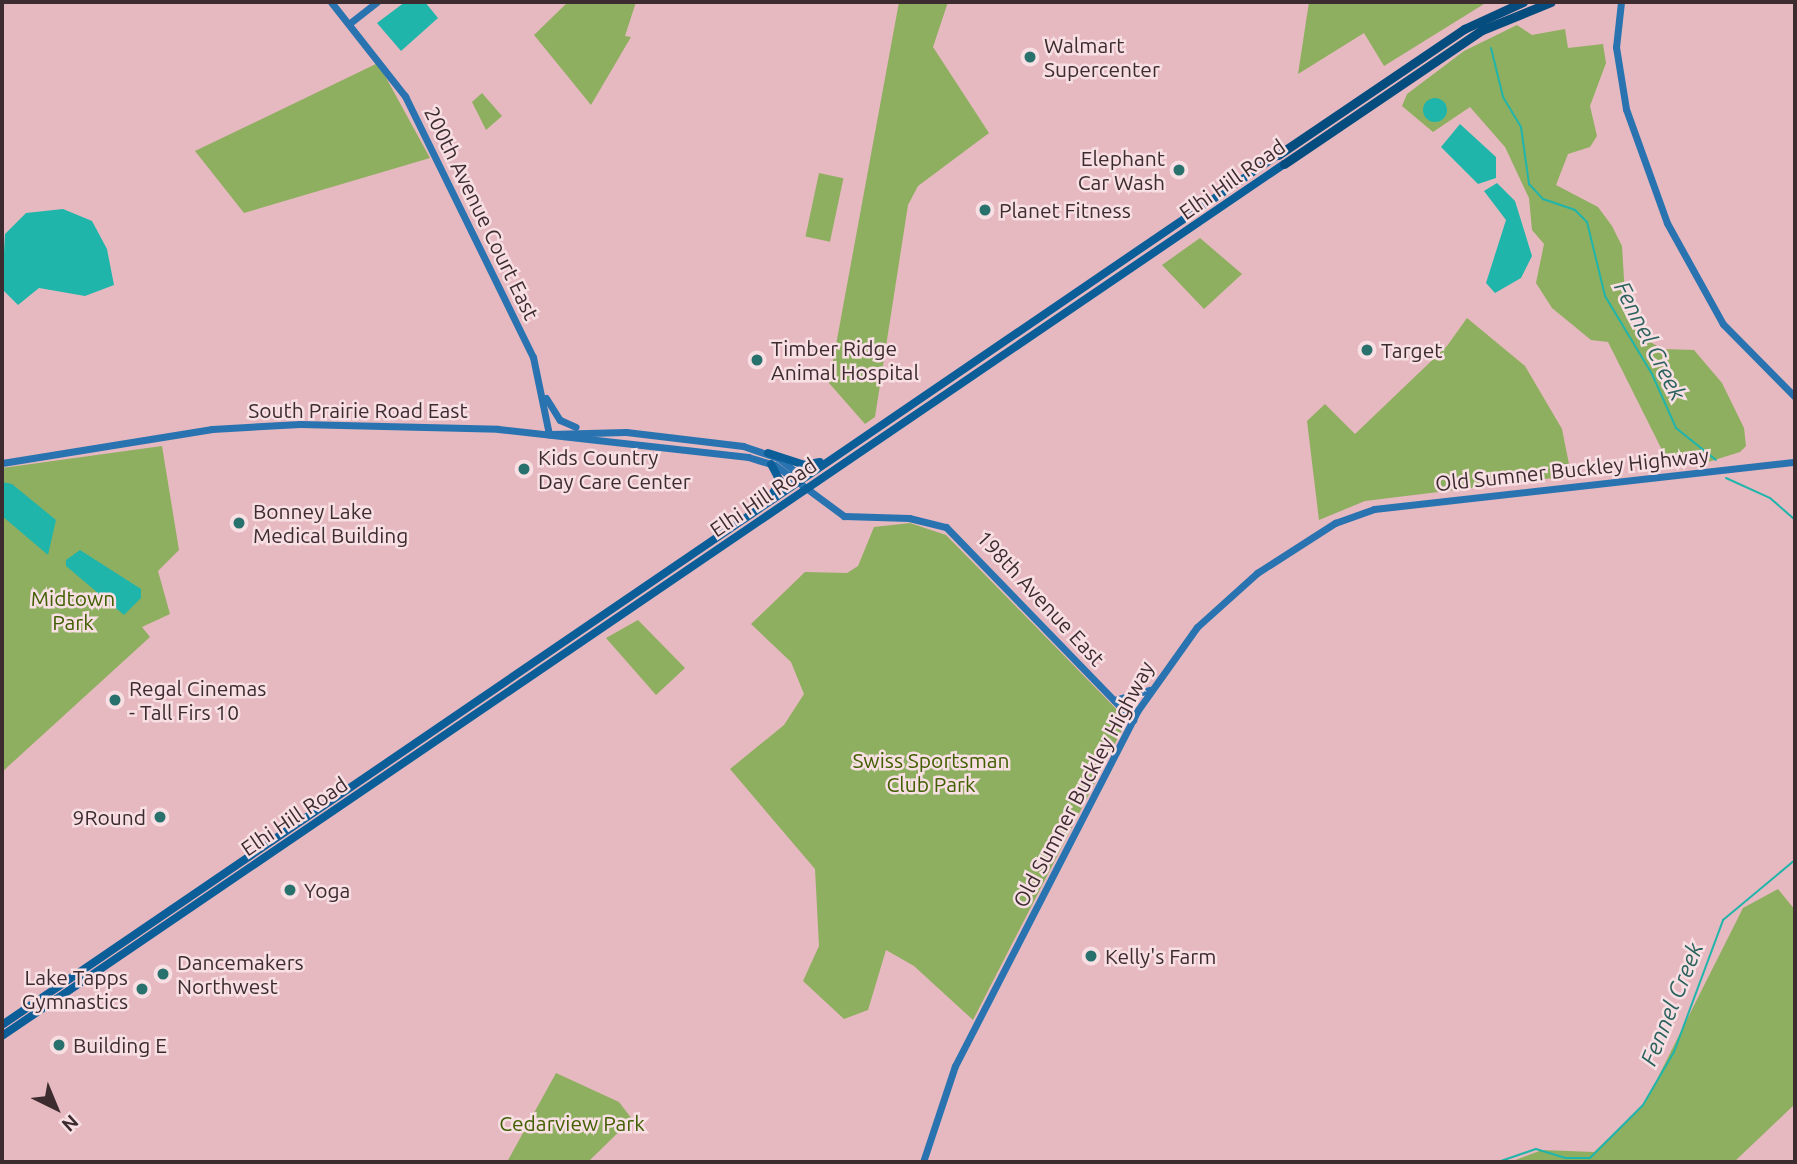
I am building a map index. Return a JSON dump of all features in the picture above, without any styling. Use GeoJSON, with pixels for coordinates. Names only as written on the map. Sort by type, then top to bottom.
{"type":"FeatureCollection","features":[{"type":"Feature","properties":{"kind":"highway","name":"Elhi Hill Road"},"geometry":{"type":"LineString","coordinates":[[1281,160],[1464,29],[1523,2]]}},
{"type":"Feature","properties":{"kind":"highway","name":"Elhi Hill Road"},"geometry":{"type":"LineString","coordinates":[[1281,160],[1482,30],[1551,2]]}},
{"type":"Feature","properties":{"kind":"main road","name":"Elhi Hill Road"},"geometry":{"type":"LineString","coordinates":[[2,1025],[844,449],[1281,160]]}},
{"type":"Feature","properties":{"kind":"main road","name":"Elhi Hill Road"},"geometry":{"type":"LineString","coordinates":[[2,1036],[805,489],[1281,160]]}},
{"type":"Feature","properties":{"kind":"main road"},"geometry":{"type":"LineString","coordinates":[[768,453],[811,466],[844,449]]}},
{"type":"Feature","properties":{"kind":"main road"},"geometry":{"type":"LineString","coordinates":[[747,516],[777,490],[780,481],[771,464]]}},
{"type":"Feature","properties":{"kind":"street","name":"200th Avenue Court East"},"geometry":{"type":"LineString","coordinates":[[331,2],[405,96],[525,340],[543,394],[549,434]]}},
{"type":"Feature","properties":{"kind":"street"},"geometry":{"type":"LineString","coordinates":[[350,23],[377,2]]}},
{"type":"Feature","properties":{"kind":"street"},"geometry":{"type":"LineString","coordinates":[[1621,2],[1616,47],[1626,109],[1667,223],[1723,324],[1795,397]]}},
{"type":"Feature","properties":{"kind":"street"},"geometry":{"type":"LineString","coordinates":[[543,394],[560,421],[583,430]]}},
{"type":"Feature","properties":{"kind":"street","name":"South Prairie Road East"},"geometry":{"type":"LineString","coordinates":[[2,463],[272,424],[549,434],[583,430],[673,435],[768,453],[797,472],[798,482]]}},
{"type":"Feature","properties":{"kind":"street","name":"South Prairie Road East"},"geometry":{"type":"LineString","coordinates":[[549,434],[565,440],[730,454],[771,464],[798,482]]}},
{"type":"Feature","properties":{"kind":"street","name":"Old Sumner Buckley Highway"},"geometry":{"type":"LineString","coordinates":[[923,1162],[958,1059],[1150,690],[1221,603],[1257,573],[1350,516],[1382,508],[1795,462]]}},
{"type":"Feature","properties":{"kind":"street","name":"198th Avenue East"},"geometry":{"type":"LineString","coordinates":[[798,482],[851,519],[909,518],[946,527],[1133,720]]}},
{"type":"Feature","properties":{"kind":"street"},"geometry":{"type":"LineString","coordinates":[[1114,700],[1150,690]]}},
{"type":"Feature","properties":{"kind":"green space"},"geometry":{"type":"Polygon","coordinates":[[[568,2],[636,2],[625,36],[631,37],[591,105],[534,35],[568,2]]]}},
{"type":"Feature","properties":{"kind":"green space"},"geometry":{"type":"Polygon","coordinates":[[[899,2],[948,2],[933,47],[989,133],[918,186],[908,205],[875,417],[865,424],[829,383],[899,2]]]}},
{"type":"Feature","properties":{"kind":"green space"},"geometry":{"type":"Polygon","coordinates":[[[1309,2],[1484,4],[1384,66],[1364,33],[1298,74],[1309,2]]]}},
{"type":"Feature","properties":{"kind":"green space"},"geometry":{"type":"Polygon","coordinates":[[[1517,25],[1532,35],[1565,29],[1568,48],[1603,44],[1606,63],[1590,106],[1597,136],[1590,147],[1568,154],[1556,185],[1598,207],[1612,226],[1622,246],[1626,312],[1639,335],[1662,349],[1694,350],[1722,383],[1744,428],[1746,446],[1740,452],[1708,462],[1665,456],[1608,342],[1591,340],[1552,308],[1536,283],[1544,244],[1532,230],[1529,198],[1505,147],[1470,107],[1433,132],[1402,106],[1407,94],[1464,51],[1517,25]]]}},
{"type":"Feature","properties":{"kind":"green space"},"geometry":{"type":"Polygon","coordinates":[[[378,63],[430,158],[244,213],[195,151],[378,63]]]}},
{"type":"Feature","properties":{"kind":"green space"},"geometry":{"type":"Polygon","coordinates":[[[482,93],[502,116],[486,130],[472,102],[482,93]]]}},
{"type":"Feature","properties":{"kind":"green space"},"geometry":{"type":"Polygon","coordinates":[[[819,173],[843,178],[830,242],[805,237],[819,173]]]}},
{"type":"Feature","properties":{"kind":"green space"},"geometry":{"type":"Polygon","coordinates":[[[1200,238],[1242,274],[1204,309],[1162,265],[1200,238]]]}},
{"type":"Feature","properties":{"kind":"green space"},"geometry":{"type":"Polygon","coordinates":[[[1467,318],[1525,366],[1562,429],[1570,469],[1561,477],[1365,501],[1319,520],[1307,421],[1325,404],[1355,434],[1447,346],[1467,318]]]}},
{"type":"Feature","properties":{"kind":"green space","name":"Midtown Park"},"geometry":{"type":"Polygon","coordinates":[[[162,446],[179,550],[158,571],[170,614],[142,627],[150,637],[2,772],[2,468],[162,446]]]}},
{"type":"Feature","properties":{"kind":"green space","name":"Swiss Sportsman Club Park"},"geometry":{"type":"Polygon","coordinates":[[[910,523],[946,535],[1127,720],[973,1020],[914,966],[886,950],[868,1010],[844,1019],[803,981],[819,946],[815,869],[730,769],[784,725],[804,694],[791,662],[751,624],[805,572],[847,573],[858,566],[874,527],[910,523]]]}},
{"type":"Feature","properties":{"kind":"green space"},"geometry":{"type":"Polygon","coordinates":[[[638,620],[685,668],[656,695],[606,638],[638,620]]]}},
{"type":"Feature","properties":{"kind":"green space"},"geometry":{"type":"Polygon","coordinates":[[[1778,889],[1795,910],[1795,1104],[1734,1162],[1510,1162],[1542,1150],[1594,1152],[1644,1105],[1743,908],[1778,889]]]}},
{"type":"Feature","properties":{"kind":"green space","name":"Cedarview Park"},"geometry":{"type":"Polygon","coordinates":[[[556,1073],[619,1102],[632,1119],[588,1162],[507,1162],[556,1073]]]}},
{"type":"Feature","properties":{"kind":"water"},"geometry":{"type":"Polygon","coordinates":[[[405,2],[425,2],[438,18],[401,51],[377,23],[405,2]]]}},
{"type":"Feature","properties":{"kind":"water"},"geometry":{"type":"Polygon","coordinates":[[[1435,98],[1443,102],[1447,110],[1443,118],[1435,122],[1427,118],[1423,110],[1427,102],[1435,98]]]}},
{"type":"Feature","properties":{"kind":"water"},"geometry":{"type":"Polygon","coordinates":[[[1460,124],[1496,157],[1496,178],[1478,184],[1441,147],[1460,124]]]}},
{"type":"Feature","properties":{"kind":"water"},"geometry":{"type":"Polygon","coordinates":[[[1497,183],[1515,201],[1532,256],[1521,278],[1495,293],[1486,283],[1506,220],[1484,191],[1497,183]]]}},
{"type":"Feature","properties":{"kind":"water"},"geometry":{"type":"Polygon","coordinates":[[[63,209],[92,221],[107,249],[114,285],[85,296],[39,288],[18,305],[2,289],[5,234],[26,213],[63,209]]]}},
{"type":"Feature","properties":{"kind":"water"},"geometry":{"type":"Polygon","coordinates":[[[2,482],[12,484],[56,520],[48,555],[2,516],[2,482]]]}},
{"type":"Feature","properties":{"kind":"water"},"geometry":{"type":"Polygon","coordinates":[[[80,550],[141,589],[141,598],[124,615],[66,566],[66,560],[80,550]]]}},
{"type":"Feature","properties":{"kind":"waterway","name":"Fennel Creek"},"geometry":{"type":"LineString","coordinates":[[1491,48],[1503,97],[1521,127],[1529,184],[1543,199],[1575,210],[1587,222],[1605,296],[1652,374],[1676,428],[1716,460]]}},
{"type":"Feature","properties":{"kind":"waterway","name":"Fennel Creek"},"geometry":{"type":"LineString","coordinates":[[1726,478],[1770,498],[1795,520]]}},
{"type":"Feature","properties":{"kind":"waterway","name":"Fennel Creek"},"geometry":{"type":"LineString","coordinates":[[1498,1162],[1536,1149],[1565,1158],[1590,1158],[1643,1105],[1674,1052],[1723,920],[1795,860]]}},
{"type":"Feature","properties":{"kind":"place","name":"Walmart Supercenter"},"geometry":{"type":"Point","coordinates":[1030,57]}},
{"type":"Feature","properties":{"kind":"place","name":"Elephant Car Wash"},"geometry":{"type":"Point","coordinates":[1179,170]}},
{"type":"Feature","properties":{"kind":"place","name":"Planet Fitness"},"geometry":{"type":"Point","coordinates":[985,210]}},
{"type":"Feature","properties":{"kind":"place","name":"Target"},"geometry":{"type":"Point","coordinates":[1367,350]}},
{"type":"Feature","properties":{"kind":"place","name":"Timber Ridge Animal Hospital"},"geometry":{"type":"Point","coordinates":[757,360]}},
{"type":"Feature","properties":{"kind":"place","name":"Kids Country Day Care Center"},"geometry":{"type":"Point","coordinates":[524,469]}},
{"type":"Feature","properties":{"kind":"place","name":"Bonney Lake Medical Building"},"geometry":{"type":"Point","coordinates":[239,523]}},
{"type":"Feature","properties":{"kind":"place","name":"Regal Cinemas - Tall Firs 10"},"geometry":{"type":"Point","coordinates":[115,700]}},
{"type":"Feature","properties":{"kind":"place","name":"9Round"},"geometry":{"type":"Point","coordinates":[160,817]}},
{"type":"Feature","properties":{"kind":"place","name":"Yoga"},"geometry":{"type":"Point","coordinates":[290,890]}},
{"type":"Feature","properties":{"kind":"place","name":"Kelly's Farm"},"geometry":{"type":"Point","coordinates":[1091,956]}},
{"type":"Feature","properties":{"kind":"place","name":"Dancemakers Northwest"},"geometry":{"type":"Point","coordinates":[163,974]}},
{"type":"Feature","properties":{"kind":"place","name":"Lake Tapps Gymnastics"},"geometry":{"type":"Point","coordinates":[142,989]}},
{"type":"Feature","properties":{"kind":"place","name":"Building E"},"geometry":{"type":"Point","coordinates":[59,1045]}}]}
